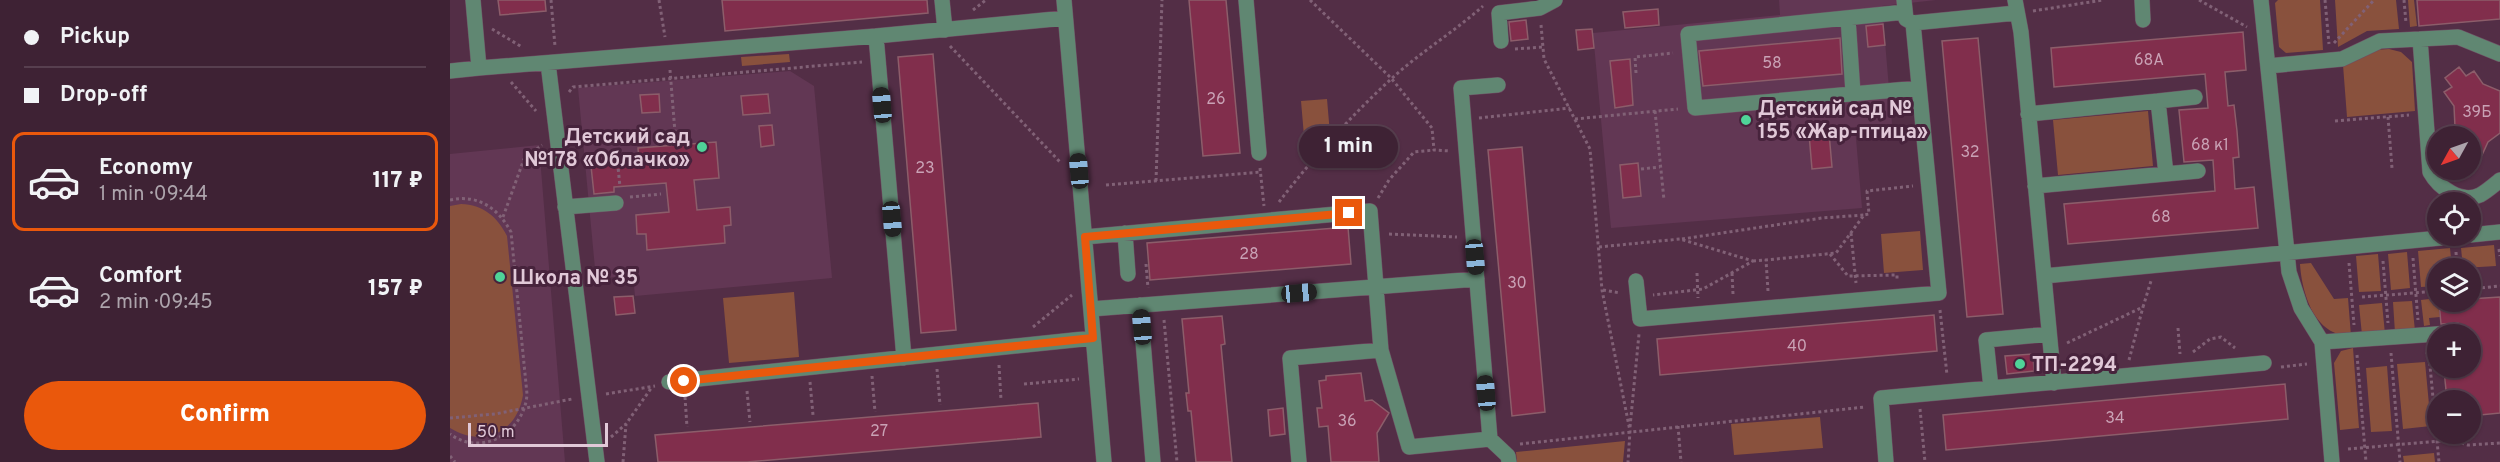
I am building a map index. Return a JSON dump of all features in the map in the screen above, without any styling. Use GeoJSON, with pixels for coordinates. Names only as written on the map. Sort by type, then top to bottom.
{"type":"FeatureCollection","features":[{"type":"Feature","properties":{"kind":"street"},"geometry":{"type":"LineString","coordinates":[[473,0],[479,68]]}},
{"type":"Feature","properties":{"kind":"street"},"geometry":{"type":"LineString","coordinates":[[942,0],[946,37]]}},
{"type":"Feature","properties":{"kind":"street"},"geometry":{"type":"LineString","coordinates":[[1064,0],[1104,462]]}},
{"type":"Feature","properties":{"kind":"street"},"geometry":{"type":"LineString","coordinates":[[1245,0],[1259,153]]}},
{"type":"Feature","properties":{"kind":"street"},"geometry":{"type":"LineString","coordinates":[[1506,45],[1499,13],[1540,8],[1555,0]]}},
{"type":"Feature","properties":{"kind":"street"},"geometry":{"type":"LineString","coordinates":[[2142,0],[2143,20]]}},
{"type":"Feature","properties":{"kind":"street"},"geometry":{"type":"LineString","coordinates":[[2262,0],[2286,252],[2296,297],[2322,342],[2332,457]]}},
{"type":"Feature","properties":{"kind":"street"},"geometry":{"type":"LineString","coordinates":[[1919,88],[1695,108],[1688,34],[1908,12],[2016,6],[2021,32],[2054,383]]}},
{"type":"Feature","properties":{"kind":"street"},"geometry":{"type":"LineString","coordinates":[[1636,281],[1640,319],[1939,293],[1919,88],[1908,12]]}},
{"type":"Feature","properties":{"kind":"street"},"geometry":{"type":"LineString","coordinates":[[450,70],[876,36],[946,37],[1065,18]]}},
{"type":"Feature","properties":{"kind":"street"},"geometry":{"type":"LineString","coordinates":[[1848,18],[1853,93]]}},
{"type":"Feature","properties":{"kind":"street"},"geometry":{"type":"LineString","coordinates":[[876,36],[904,358]]}},
{"type":"Feature","properties":{"kind":"street"},"geometry":{"type":"LineString","coordinates":[[2268,66],[2342,59],[2380,41],[2458,37],[2500,54]]}},
{"type":"Feature","properties":{"kind":"street"},"geometry":{"type":"LineString","coordinates":[[2420,39],[2430,172],[2436,183],[2452,194],[2466,198],[2479,196],[2500,180]]}},
{"type":"Feature","properties":{"kind":"street"},"geometry":{"type":"LineString","coordinates":[[553,63],[553,107],[597,462]]}},
{"type":"Feature","properties":{"kind":"street"},"geometry":{"type":"LineString","coordinates":[[1498,85],[1461,88],[1494,442],[1508,456],[1509,462]]}},
{"type":"Feature","properties":{"kind":"street"},"geometry":{"type":"LineString","coordinates":[[2028,114],[2195,97]]}},
{"type":"Feature","properties":{"kind":"street"},"geometry":{"type":"LineString","coordinates":[[2158,101],[2166,174]]}},
{"type":"Feature","properties":{"kind":"street"},"geometry":{"type":"LineString","coordinates":[[2035,186],[2198,171]]}},
{"type":"Feature","properties":{"kind":"street"},"geometry":{"type":"LineString","coordinates":[[566,207],[616,203]]}},
{"type":"Feature","properties":{"kind":"street"},"geometry":{"type":"LineString","coordinates":[[1085,237],[1370,211],[1381,350],[1409,455],[1494,442]]}},
{"type":"Feature","properties":{"kind":"street"},"geometry":{"type":"LineString","coordinates":[[1125,233],[1128,274]]}},
{"type":"Feature","properties":{"kind":"street"},"geometry":{"type":"LineString","coordinates":[[2481,236],[2500,239]]}},
{"type":"Feature","properties":{"kind":"street"},"geometry":{"type":"LineString","coordinates":[[2044,276],[2286,252],[2427,245]]}},
{"type":"Feature","properties":{"kind":"street"},"geometry":{"type":"LineString","coordinates":[[1091,309],[1477,279]]}},
{"type":"Feature","properties":{"kind":"street"},"geometry":{"type":"LineString","coordinates":[[1140,305],[1153,462]]}},
{"type":"Feature","properties":{"kind":"street"},"geometry":{"type":"LineString","coordinates":[[1991,388],[1986,340],[2049,334]]}},
{"type":"Feature","properties":{"kind":"street"},"geometry":{"type":"LineString","coordinates":[[2322,342],[2427,335]]}},
{"type":"Feature","properties":{"kind":"street"},"geometry":{"type":"LineString","coordinates":[[676,381],[1093,338]]}},
{"type":"Feature","properties":{"kind":"street"},"geometry":{"type":"LineString","coordinates":[[1299,462],[1290,358],[1381,350]]}},
{"type":"Feature","properties":{"kind":"street"},"geometry":{"type":"LineString","coordinates":[[1886,462],[1881,398],[2264,363]]}},
{"type":"Feature","properties":{"kind":"path"},"geometry":{"type":"LineString","coordinates":[[551,0],[553,63]]}},
{"type":"Feature","properties":{"kind":"path"},"geometry":{"type":"LineString","coordinates":[[659,0],[668,54],[676,145]]}},
{"type":"Feature","properties":{"kind":"path"},"geometry":{"type":"LineString","coordinates":[[1156,181],[1162,0]]}},
{"type":"Feature","properties":{"kind":"path"},"geometry":{"type":"LineString","coordinates":[[1310,0],[1392,78],[1432,128],[1434,150]]}},
{"type":"Feature","properties":{"kind":"path"},"geometry":{"type":"LineString","coordinates":[[1265,220],[1299,175],[1392,78],[1459,28],[1490,0]]}},
{"type":"Feature","properties":{"kind":"path"},"geometry":{"type":"LineString","coordinates":[[2016,6],[2103,0]]}},
{"type":"Feature","properties":{"kind":"path"},"geometry":{"type":"LineString","coordinates":[[2199,0],[2244,24],[2266,48]]}},
{"type":"Feature","properties":{"kind":"path"},"geometry":{"type":"LineString","coordinates":[[2325,0],[2329,49],[2374,0]]}},
{"type":"Feature","properties":{"kind":"path"},"geometry":{"type":"LineString","coordinates":[[2404,0],[2406,23]]}},
{"type":"Feature","properties":{"kind":"path"},"geometry":{"type":"LineString","coordinates":[[1540,8],[1544,59],[1590,148],[1602,290],[1630,431]]}},
{"type":"Feature","properties":{"kind":"path"},"geometry":{"type":"LineString","coordinates":[[475,18],[553,63]]}},
{"type":"Feature","properties":{"kind":"path"},"geometry":{"type":"LineString","coordinates":[[946,37],[1060,162]]}},
{"type":"Feature","properties":{"kind":"path"},"geometry":{"type":"LineString","coordinates":[[1506,45],[1543,47]]}},
{"type":"Feature","properties":{"kind":"path"},"geometry":{"type":"LineString","coordinates":[[1636,73],[1635,57],[1689,51]]}},
{"type":"Feature","properties":{"kind":"path"},"geometry":{"type":"LineString","coordinates":[[553,107],[573,87],[879,60]]}},
{"type":"Feature","properties":{"kind":"path"},"geometry":{"type":"LineString","coordinates":[[498,67],[556,133],[524,159],[504,217]]}},
{"type":"Feature","properties":{"kind":"path"},"geometry":{"type":"LineString","coordinates":[[1464,120],[1570,108]]}},
{"type":"Feature","properties":{"kind":"path"},"geometry":{"type":"LineString","coordinates":[[1575,119],[1695,108]]}},
{"type":"Feature","properties":{"kind":"path"},"geometry":{"type":"LineString","coordinates":[[1655,111],[1664,200]]}},
{"type":"Feature","properties":{"kind":"path"},"geometry":{"type":"LineString","coordinates":[[2335,121],[2426,114]]}},
{"type":"Feature","properties":{"kind":"path"},"geometry":{"type":"LineString","coordinates":[[2388,117],[2392,168]]}},
{"type":"Feature","properties":{"kind":"path"},"geometry":{"type":"LineString","coordinates":[[1370,211],[1389,180],[1414,152],[1467,150]]}},
{"type":"Feature","properties":{"kind":"path"},"geometry":{"type":"LineString","coordinates":[[617,157],[621,198],[661,194]]}},
{"type":"Feature","properties":{"kind":"path"},"geometry":{"type":"LineString","coordinates":[[1641,169],[1660,167]]}},
{"type":"Feature","properties":{"kind":"path"},"geometry":{"type":"LineString","coordinates":[[1107,185],[1261,172]]}},
{"type":"Feature","properties":{"kind":"path"},"geometry":{"type":"LineString","coordinates":[[1599,247],[1680,239],[1822,218],[1864,215],[1869,214],[1867,191],[1928,185]]}},
{"type":"Feature","properties":{"kind":"path"},"geometry":{"type":"LineString","coordinates":[[450,201],[460,198],[476,200],[491,206],[504,217],[511,232],[527,406],[518,423],[496,440],[482,443],[468,442],[450,434]]}},
{"type":"Feature","properties":{"kind":"path"},"geometry":{"type":"LineString","coordinates":[[1680,239],[1753,261],[1830,254],[1836,253],[1864,215]]}},
{"type":"Feature","properties":{"kind":"path"},"geometry":{"type":"LineString","coordinates":[[1371,232],[1444,238],[1473,236]]}},
{"type":"Feature","properties":{"kind":"path"},"geometry":{"type":"LineString","coordinates":[[1851,232],[1855,276]]}},
{"type":"Feature","properties":{"kind":"path"},"geometry":{"type":"LineString","coordinates":[[2500,239],[2500,256]]}},
{"type":"Feature","properties":{"kind":"path"},"geometry":{"type":"LineString","coordinates":[[1830,254],[1848,276],[1897,275],[1898,297]]}},
{"type":"Feature","properties":{"kind":"path"},"geometry":{"type":"LineString","coordinates":[[2382,255],[2400,462]]}},
{"type":"Feature","properties":{"kind":"path"},"geometry":{"type":"LineString","coordinates":[[1766,260],[1770,308]]}},
{"type":"Feature","properties":{"kind":"path"},"geometry":{"type":"LineString","coordinates":[[1703,289],[1753,261]]}},
{"type":"Feature","properties":{"kind":"path"},"geometry":{"type":"LineString","coordinates":[[2127,376],[2131,345],[2156,265]]}},
{"type":"Feature","properties":{"kind":"path"},"geometry":{"type":"LineString","coordinates":[[1696,273],[1700,314]]}},
{"type":"Feature","properties":{"kind":"path"},"geometry":{"type":"LineString","coordinates":[[1732,273],[1735,310]]}},
{"type":"Feature","properties":{"kind":"path"},"geometry":{"type":"LineString","coordinates":[[2481,288],[2500,286]]}},
{"type":"Feature","properties":{"kind":"path"},"geometry":{"type":"LineString","coordinates":[[2362,297],[2427,292]]}},
{"type":"Feature","properties":{"kind":"path"},"geometry":{"type":"LineString","coordinates":[[1939,293],[1948,392]]}},
{"type":"Feature","properties":{"kind":"path"},"geometry":{"type":"LineString","coordinates":[[1001,400],[1004,347],[1072,295]]}},
{"type":"Feature","properties":{"kind":"path"},"geometry":{"type":"LineString","coordinates":[[1162,303],[1177,462]]}},
{"type":"Feature","properties":{"kind":"path"},"geometry":{"type":"LineString","coordinates":[[2061,346],[2143,307]]}},
{"type":"Feature","properties":{"kind":"path"},"geometry":{"type":"LineString","coordinates":[[1628,462],[1640,319]]}},
{"type":"Feature","properties":{"kind":"path"},"geometry":{"type":"LineString","coordinates":[[2178,328],[2181,371]]}},
{"type":"Feature","properties":{"kind":"path"},"geometry":{"type":"LineString","coordinates":[[2421,346],[2429,355],[2432,390]]}},
{"type":"Feature","properties":{"kind":"path"},"geometry":{"type":"LineString","coordinates":[[936,355],[940,405]]}},
{"type":"Feature","properties":{"kind":"path"},"geometry":{"type":"LineString","coordinates":[[871,362],[875,412]]}},
{"type":"Feature","properties":{"kind":"path"},"geometry":{"type":"LineString","coordinates":[[809,368],[813,415]]}},
{"type":"Feature","properties":{"kind":"path"},"geometry":{"type":"LineString","coordinates":[[746,375],[750,422]]}},
{"type":"Feature","properties":{"kind":"path"},"geometry":{"type":"LineString","coordinates":[[1024,384],[1079,379]]}},
{"type":"Feature","properties":{"kind":"path"},"geometry":{"type":"LineString","coordinates":[[450,418],[495,414],[527,406],[652,387],[676,381],[687,427]]}},
{"type":"Feature","properties":{"kind":"path"},"geometry":{"type":"LineString","coordinates":[[623,462],[626,424],[652,387]]}},
{"type":"Feature","properties":{"kind":"path"},"geometry":{"type":"LineString","coordinates":[[1919,401],[1925,462]]}},
{"type":"Feature","properties":{"kind":"path"},"geometry":{"type":"LineString","coordinates":[[1494,442],[1630,431],[1882,405]]}},
{"type":"Feature","properties":{"kind":"path"},"geometry":{"type":"LineString","coordinates":[[1678,426],[1682,462]]}},
{"type":"Feature","properties":{"kind":"path"},"geometry":{"type":"LineString","coordinates":[[2332,457],[2398,444],[2427,442]]}},
{"type":"Feature","properties":{"kind":"path"},"geometry":{"type":"LineString","coordinates":[[2481,444],[2500,442]]}},
{"type":"Feature","properties":{"kind":"path"},"geometry":{"type":"LineString","coordinates":[[2437,444],[2439,462]]}},
{"type":"Feature","properties":{"kind":"path"},"geometry":{"type":"LineString","coordinates":[[450,456],[455,462]]}},
{"type":"Feature","properties":{"kind":"shaded area","name":"Детский сад № 155 «Жар-птица»"},"geometry":{"type":"Polygon","coordinates":[[[1779,0],[1936,0],[1882,6],[1892,124],[1855,127],[1862,208],[1611,228],[1593,33],[1780,15],[1779,0]]]}},
{"type":"Feature","properties":{"kind":"shaded area"},"geometry":{"type":"Polygon","coordinates":[[[2278,0],[2320,0],[2323,50],[2286,53],[2279,47],[2275,3],[2278,0]]]}},
{"type":"Feature","properties":{"kind":"shaded area"},"geometry":{"type":"Polygon","coordinates":[[[2335,0],[2396,0],[2399,29],[2367,31],[2338,47],[2335,0]]]}},
{"type":"Feature","properties":{"kind":"shaded area"},"geometry":{"type":"Polygon","coordinates":[[[2408,0],[2414,0],[2417,26],[2410,27],[2408,0]]]}},
{"type":"Feature","properties":{"kind":"shaded area"},"geometry":{"type":"Polygon","coordinates":[[[2389,49],[2401,52],[2412,62],[2415,111],[2347,117],[2343,65],[2373,50],[2389,49]]]}},
{"type":"Feature","properties":{"kind":"shaded area"},"geometry":{"type":"Polygon","coordinates":[[[789,54],[790,62],[742,66],[741,57],[789,54]]]}},
{"type":"Feature","properties":{"kind":"shaded area","name":"Детский сад №178 «Облачко»"},"geometry":{"type":"Polygon","coordinates":[[[790,71],[814,86],[832,278],[635,296],[633,275],[596,279],[578,88],[790,71]]]}},
{"type":"Feature","properties":{"kind":"shaded area"},"geometry":{"type":"Polygon","coordinates":[[[1327,99],[1330,134],[1304,136],[1301,101],[1327,99]]]}},
{"type":"Feature","properties":{"kind":"shaded area"},"geometry":{"type":"Polygon","coordinates":[[[2148,111],[2153,166],[2058,175],[2053,120],[2148,111]]]}},
{"type":"Feature","properties":{"kind":"shaded area","name":"Школа № 35"},"geometry":{"type":"Polygon","coordinates":[[[539,145],[565,462],[450,462],[450,154],[539,145]]]}},
{"type":"Feature","properties":{"kind":"shaded area"},"geometry":{"type":"Polygon","coordinates":[[[461,204],[483,209],[494,217],[507,236],[523,395],[514,419],[506,427],[497,433],[474,437],[450,428],[450,206],[461,204]]]}},
{"type":"Feature","properties":{"kind":"shaded area"},"geometry":{"type":"Polygon","coordinates":[[[1920,231],[1923,270],[1884,273],[1881,234],[1920,231]]]}},
{"type":"Feature","properties":{"kind":"shaded area"},"geometry":{"type":"Polygon","coordinates":[[[2494,245],[2496,266],[2481,267],[2481,258],[2462,258],[2461,248],[2494,245]]]}},
{"type":"Feature","properties":{"kind":"shaded area"},"geometry":{"type":"Polygon","coordinates":[[[2450,248],[2451,258],[2427,258],[2427,287],[2421,287],[2418,251],[2450,248]]]}},
{"type":"Feature","properties":{"kind":"shaded area"},"geometry":{"type":"Polygon","coordinates":[[[2407,252],[2410,288],[2391,290],[2388,254],[2407,252]]]}},
{"type":"Feature","properties":{"kind":"shaded area"},"geometry":{"type":"Polygon","coordinates":[[[2378,254],[2381,291],[2359,292],[2356,256],[2378,254]]]}},
{"type":"Feature","properties":{"kind":"shaded area"},"geometry":{"type":"Polygon","coordinates":[[[2311,263],[2334,299],[2348,298],[2351,336],[2338,334],[2328,329],[2312,311],[2307,300],[2300,264],[2311,263]]]}},
{"type":"Feature","properties":{"kind":"shaded area"},"geometry":{"type":"Polygon","coordinates":[[[794,292],[799,357],[729,363],[723,298],[794,292]]]}},
{"type":"Feature","properties":{"kind":"shaded area"},"geometry":{"type":"Polygon","coordinates":[[[2427,299],[2427,312],[2439,312],[2440,317],[2429,318],[2430,324],[2427,326],[2424,326],[2421,300],[2427,299]]]}},
{"type":"Feature","properties":{"kind":"shaded area"},"geometry":{"type":"Polygon","coordinates":[[[2412,301],[2415,331],[2395,333],[2393,302],[2412,301]]]}},
{"type":"Feature","properties":{"kind":"shaded area"},"geometry":{"type":"Polygon","coordinates":[[[2382,303],[2385,334],[2362,335],[2359,305],[2382,303]]]}},
{"type":"Feature","properties":{"kind":"shaded area"},"geometry":{"type":"Polygon","coordinates":[[[2353,348],[2359,428],[2340,430],[2334,363],[2341,351],[2353,348]]]}},
{"type":"Feature","properties":{"kind":"shaded area"},"geometry":{"type":"Polygon","coordinates":[[[2425,362],[2427,426],[2403,429],[2397,364],[2425,362]]]}},
{"type":"Feature","properties":{"kind":"shaded area"},"geometry":{"type":"Polygon","coordinates":[[[2387,366],[2392,431],[2371,432],[2366,368],[2387,366]]]}},
{"type":"Feature","properties":{"kind":"shaded area"},"geometry":{"type":"Polygon","coordinates":[[[1820,417],[1823,448],[1734,455],[1731,424],[1820,417]]]}},
{"type":"Feature","properties":{"kind":"shaded area"},"geometry":{"type":"Polygon","coordinates":[[[1625,441],[1623,462],[1517,462],[1516,452],[1625,441]]]}},
{"type":"Feature","properties":{"kind":"shaded area"},"geometry":{"type":"Polygon","coordinates":[[[2434,453],[2435,462],[2404,462],[2403,456],[2434,453]]]}},
{"type":"Feature","properties":{"kind":"building"},"geometry":{"type":"Polygon","coordinates":[[[498,0],[545,0],[546,11],[500,15],[498,0]]]}},
{"type":"Feature","properties":{"kind":"building"},"geometry":{"type":"Polygon","coordinates":[[[722,0],[927,0],[928,13],[725,31],[722,0]]]}},
{"type":"Feature","properties":{"kind":"building"},"geometry":{"type":"Polygon","coordinates":[[[1189,0],[1226,0],[1240,153],[1203,156],[1189,0]]]}},
{"type":"Feature","properties":{"kind":"building"},"geometry":{"type":"Polygon","coordinates":[[[2417,0],[2500,0],[2500,19],[2419,26],[2417,0]]]}},
{"type":"Feature","properties":{"kind":"building"},"geometry":{"type":"Polygon","coordinates":[[[1658,9],[1659,25],[1625,28],[1623,12],[1658,9]]]}},
{"type":"Feature","properties":{"kind":"building"},"geometry":{"type":"Polygon","coordinates":[[[1526,20],[1528,39],[1511,41],[1509,22],[1526,20]]]}},
{"type":"Feature","properties":{"kind":"building"},"geometry":{"type":"Polygon","coordinates":[[[1883,24],[1885,45],[1868,47],[1866,26],[1883,24]]]}},
{"type":"Feature","properties":{"kind":"building"},"geometry":{"type":"Polygon","coordinates":[[[1592,29],[1594,48],[1578,50],[1576,30],[1592,29]]]}},
{"type":"Feature","properties":{"kind":"building"},"geometry":{"type":"Polygon","coordinates":[[[2243,32],[2246,70],[2225,72],[2228,106],[2234,105],[2237,131],[2239,157],[2233,158],[2235,189],[2254,187],[2258,228],[2068,244],[2064,204],[2215,191],[2213,160],[2184,162],[2179,110],[2208,108],[2205,74],[2054,87],[2051,48],[2243,32]]]}},
{"type":"Feature","properties":{"kind":"building"},"geometry":{"type":"Polygon","coordinates":[[[1840,38],[1842,74],[1703,86],[1699,51],[1840,38]]]}},
{"type":"Feature","properties":{"kind":"building"},"geometry":{"type":"Polygon","coordinates":[[[1978,38],[2003,314],[1967,317],[1942,41],[1978,38]]]}},
{"type":"Feature","properties":{"kind":"building"},"geometry":{"type":"Polygon","coordinates":[[[933,54],[956,330],[921,333],[898,57],[933,54]]]}},
{"type":"Feature","properties":{"kind":"building"},"geometry":{"type":"Polygon","coordinates":[[[1630,59],[1633,105],[1615,108],[1610,61],[1630,59]]]}},
{"type":"Feature","properties":{"kind":"building"},"geometry":{"type":"Polygon","coordinates":[[[2459,67],[2466,76],[2474,71],[2483,84],[2500,91],[2500,133],[2488,142],[2482,155],[2481,126],[2455,126],[2454,106],[2444,92],[2452,87],[2445,78],[2459,67]]]}},
{"type":"Feature","properties":{"kind":"building"},"geometry":{"type":"Polygon","coordinates":[[[659,94],[660,112],[642,113],[640,95],[659,94]]]}},
{"type":"Feature","properties":{"kind":"building"},"geometry":{"type":"Polygon","coordinates":[[[768,94],[770,113],[743,115],[741,96],[768,94]]]}},
{"type":"Feature","properties":{"kind":"building"},"geometry":{"type":"Polygon","coordinates":[[[772,125],[774,145],[761,147],[759,126],[772,125]]]}},
{"type":"Feature","properties":{"kind":"building"},"geometry":{"type":"Polygon","coordinates":[[[1829,133],[1832,167],[1812,169],[1809,134],[1829,133]]]}},
{"type":"Feature","properties":{"kind":"building"},"geometry":{"type":"Polygon","coordinates":[[[716,142],[719,178],[694,180],[697,210],[730,207],[731,225],[724,226],[725,243],[647,250],[646,234],[637,234],[636,215],[669,212],[666,183],[614,187],[614,192],[594,194],[591,166],[639,162],[638,148],[716,142]]]}},
{"type":"Feature","properties":{"kind":"building"},"geometry":{"type":"Polygon","coordinates":[[[1522,147],[1545,412],[1512,416],[1488,150],[1522,147]]]}},
{"type":"Feature","properties":{"kind":"building"},"geometry":{"type":"Polygon","coordinates":[[[1638,163],[1641,196],[1623,198],[1620,165],[1638,163]]]}},
{"type":"Feature","properties":{"kind":"building"},"geometry":{"type":"Polygon","coordinates":[[[1348,227],[1351,264],[1150,280],[1147,243],[1348,227]]]}},
{"type":"Feature","properties":{"kind":"building"},"geometry":{"type":"Polygon","coordinates":[[[633,296],[635,313],[616,315],[614,297],[633,296]]]}},
{"type":"Feature","properties":{"kind":"building"},"geometry":{"type":"Polygon","coordinates":[[[2500,297],[2500,413],[2481,415],[2481,390],[2446,390],[2445,378],[2481,378],[2481,324],[2441,324],[2440,312],[2481,312],[2481,298],[2500,297]]]}},
{"type":"Feature","properties":{"kind":"building"},"geometry":{"type":"Polygon","coordinates":[[[1934,315],[1937,351],[1660,375],[1657,339],[1934,315]]]}},
{"type":"Feature","properties":{"kind":"building"},"geometry":{"type":"Polygon","coordinates":[[[1222,316],[1225,344],[1221,345],[1232,462],[1196,462],[1191,411],[1188,411],[1186,393],[1189,393],[1182,319],[1222,316]]]}},
{"type":"Feature","properties":{"kind":"building","name":"ТП-2294"},"geometry":{"type":"Polygon","coordinates":[[[2033,354],[2034,371],[2007,374],[2005,356],[2033,354]]]}},
{"type":"Feature","properties":{"kind":"building"},"geometry":{"type":"Polygon","coordinates":[[[1361,373],[1365,401],[1372,400],[1389,413],[1377,433],[1379,462],[1331,462],[1328,426],[1319,427],[1317,408],[1322,408],[1319,381],[1326,380],[1326,376],[1361,373]]]}},
{"type":"Feature","properties":{"kind":"building"},"geometry":{"type":"Polygon","coordinates":[[[2285,384],[2288,419],[1946,450],[1943,415],[2285,384]]]}},
{"type":"Feature","properties":{"kind":"building"},"geometry":{"type":"Polygon","coordinates":[[[1038,403],[1041,437],[747,462],[658,462],[655,435],[1038,403]]]}},
{"type":"Feature","properties":{"kind":"building"},"geometry":{"type":"Polygon","coordinates":[[[1283,408],[1285,434],[1270,436],[1268,410],[1283,408]]]}},
{"type":"Feature","properties":{"kind":"place","name":"Детский сад № 155 «Жар-птица»"},"geometry":{"type":"Point","coordinates":[1746,120]}},
{"type":"Feature","properties":{"kind":"place","name":"Детский сад №178 «Облачко»"},"geometry":{"type":"Point","coordinates":[702,147]}},
{"type":"Feature","properties":{"kind":"place","name":"Школа № 35"},"geometry":{"type":"Point","coordinates":[500,277]}},
{"type":"Feature","properties":{"kind":"place","name":"ТП-2294"},"geometry":{"type":"Point","coordinates":[2020,364]}},
{"type":"Feature","properties":{"kind":"route"},"geometry":{"type":"LineString","coordinates":[[684,381],[1093,338],[1085,237],[1349,213]]}}]}
